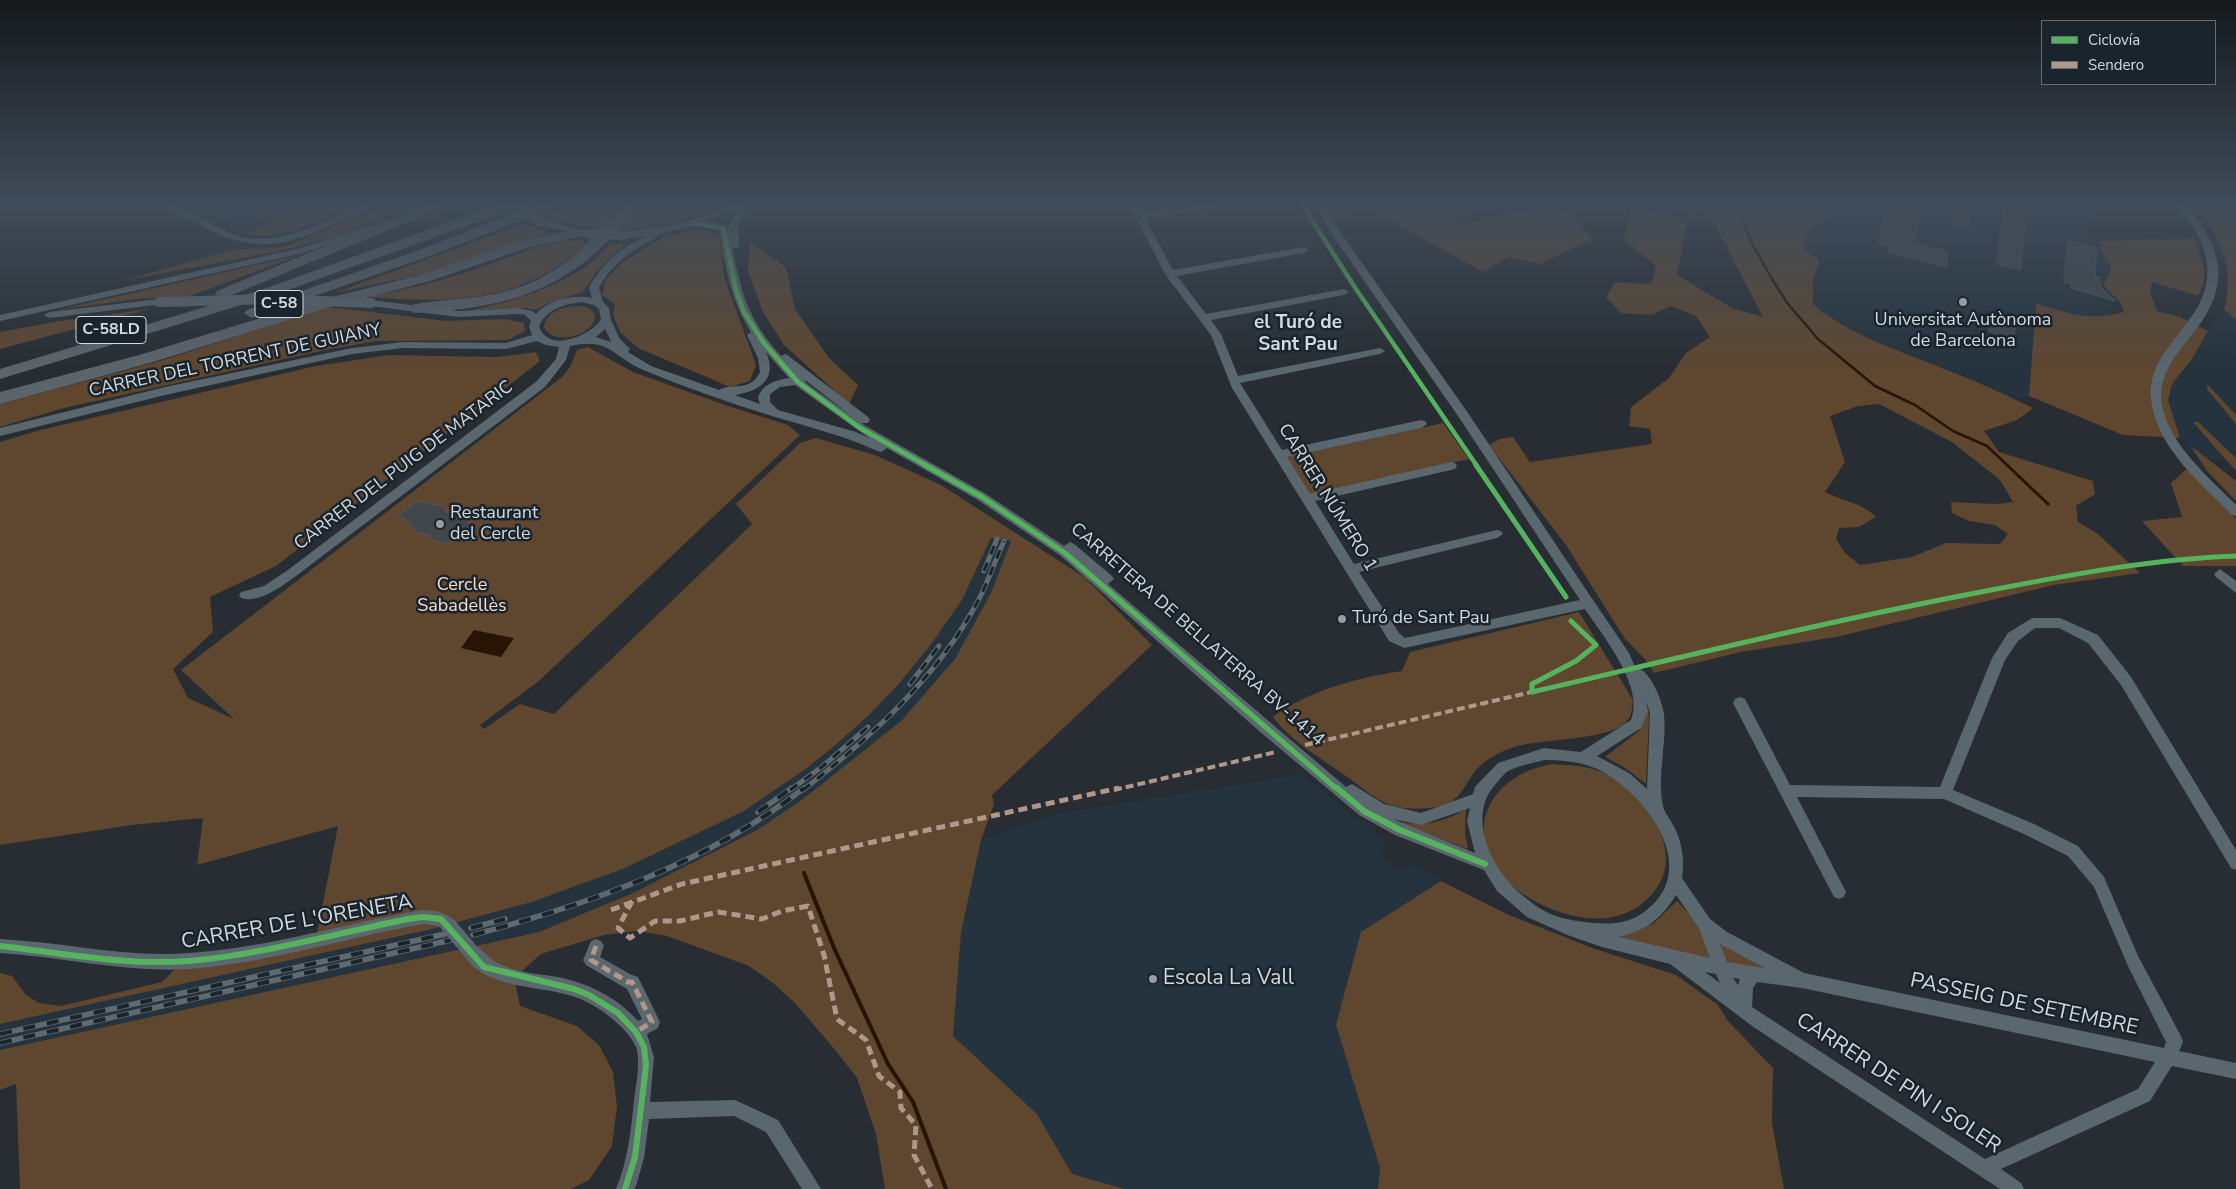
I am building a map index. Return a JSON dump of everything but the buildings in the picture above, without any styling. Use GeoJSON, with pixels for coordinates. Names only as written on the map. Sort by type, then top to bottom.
{"type":"FeatureCollection","features":[{"type":"Feature","properties":{"kind":"highway"},"geometry":{"type":"LineString","coordinates":[[222,294],[308,258]]}},
{"type":"Feature","properties":{"kind":"highway","name":"C-58LD"},"geometry":{"type":"LineString","coordinates":[[0,362],[222,294],[327,258]]}},
{"type":"Feature","properties":{"kind":"highway","name":"C-58"},"geometry":{"type":"LineString","coordinates":[[0,374],[269,292],[361,258]]}},
{"type":"Feature","properties":{"kind":"highway","name":"C-58"},"geometry":{"type":"LineString","coordinates":[[0,390],[165,341],[409,258]]}},
{"type":"Feature","properties":{"kind":"highway"},"geometry":{"type":"LineString","coordinates":[[0,398],[154,356],[325,303],[459,268],[485,258]]}},
{"type":"Feature","properties":{"kind":"highway"},"geometry":{"type":"LineString","coordinates":[[414,308],[468,305],[515,294],[546,282],[581,258]]}},
{"type":"Feature","properties":{"kind":"street"},"geometry":{"type":"LineString","coordinates":[[0,318],[265,258]]}},
{"type":"Feature","properties":{"kind":"street"},"geometry":{"type":"LineString","coordinates":[[598,303],[594,288],[598,279],[617,258]]}},
{"type":"Feature","properties":{"kind":"street","name":"CARRETERA DE BELLATERRA BV-1414"},"geometry":{"type":"LineString","coordinates":[[730,393],[758,383],[765,373],[766,364],[736,290],[732,258]]}},
{"type":"Feature","properties":{"kind":"street","name":"CARRETERA DE BELLATERRA BV-1414"},"geometry":{"type":"LineString","coordinates":[[735,258],[742,290],[752,313],[773,344],[800,370],[837,400],[898,444]]}},
{"type":"Feature","properties":{"kind":"street","name":"CARRER NÚMERO 1"},"geometry":{"type":"LineString","coordinates":[[1161,258],[1170,274],[1216,334],[1233,380],[1394,637],[1404,643],[1590,603]]}},
{"type":"Feature","properties":{"kind":"street"},"geometry":{"type":"LineString","coordinates":[[1170,274],[1257,258]]}},
{"type":"Feature","properties":{"kind":"street"},"geometry":{"type":"LineString","coordinates":[[1354,258],[1462,413],[1590,603],[1624,657],[1648,686],[1657,713],[1654,783],[1656,808]]}},
{"type":"Feature","properties":{"kind":"street"},"geometry":{"type":"LineString","coordinates":[[2212,258],[2214,278],[2206,307],[2177,344],[2162,368],[2156,391],[2158,407],[2172,439],[2184,457],[2236,512]]}},
{"type":"Feature","properties":{"kind":"street"},"geometry":{"type":"LineString","coordinates":[[1203,318],[1344,292]]}},
{"type":"Feature","properties":{"kind":"street"},"geometry":{"type":"LineString","coordinates":[[0,324],[62,313],[159,302],[276,299],[370,304],[414,308],[436,313],[458,314],[520,311],[528,313],[536,320]]}},
{"type":"Feature","properties":{"kind":"street"},"geometry":{"type":"LineString","coordinates":[[582,299],[598,303],[607,314],[606,320],[600,329],[583,339],[565,344],[546,341],[538,337],[535,331],[536,320],[548,308],[563,302],[582,299]]}},
{"type":"Feature","properties":{"kind":"street","name":"CARRETERA DE BELLATERRA BV-1414"},"geometry":{"type":"LineString","coordinates":[[744,312],[763,342],[798,382],[860,428],[940,474]]}},
{"type":"Feature","properties":{"kind":"street"},"geometry":{"type":"LineString","coordinates":[[606,320],[613,336],[626,350],[651,365],[730,393],[775,413],[852,435],[940,474],[982,497],[1065,554],[1265,724]]}},
{"type":"Feature","properties":{"kind":"street","name":"CARRER DEL TORRENT DE GUIANY"},"geometry":{"type":"LineString","coordinates":[[0,432],[165,391],[352,351],[403,345],[506,346],[538,337]]}},
{"type":"Feature","properties":{"kind":"street"},"geometry":{"type":"LineString","coordinates":[[583,339],[601,342],[647,368],[730,393]]}},
{"type":"Feature","properties":{"kind":"street","name":"CARRER DEL PUIG DE MATARIC"},"geometry":{"type":"LineString","coordinates":[[245,595],[267,590],[286,577],[541,384],[561,360],[565,344]]}},
{"type":"Feature","properties":{"kind":"street"},"geometry":{"type":"LineString","coordinates":[[1233,380],[1380,351]]}},
{"type":"Feature","properties":{"kind":"street","name":"CARRETERA DE BELLATERRA BV-1414"},"geometry":{"type":"LineString","coordinates":[[775,413],[766,406],[763,397],[766,391],[786,381],[810,385],[842,411],[884,438],[988,493],[1038,524],[1087,560],[1265,724],[1364,811],[1400,830],[1486,864]]}},
{"type":"Feature","properties":{"kind":"street"},"geometry":{"type":"LineString","coordinates":[[1279,455],[1421,424]]}},
{"type":"Feature","properties":{"kind":"street"},"geometry":{"type":"LineString","coordinates":[[1307,499],[1451,466]]}},
{"type":"Feature","properties":{"kind":"street"},"geometry":{"type":"LineString","coordinates":[[1351,569],[1497,534]]}},
{"type":"Feature","properties":{"kind":"street"},"geometry":{"type":"LineString","coordinates":[[2220,574],[2236,588]]}},
{"type":"Feature","properties":{"kind":"street"},"geometry":{"type":"LineString","coordinates":[[1945,793],[1998,658],[2013,637],[2032,623],[2060,624],[2093,639],[2126,681],[2236,863]]}},
{"type":"Feature","properties":{"kind":"street"},"geometry":{"type":"LineString","coordinates":[[1583,758],[1636,724],[1641,712],[1638,688],[1624,657]]}},
{"type":"Feature","properties":{"kind":"street"},"geometry":{"type":"LineString","coordinates":[[1740,703],[1839,892]]}},
{"type":"Feature","properties":{"kind":"street"},"geometry":{"type":"LineString","coordinates":[[1544,754],[1583,758],[1605,766],[1641,790],[1666,824],[1675,848],[1674,880],[1667,898],[1659,908],[1638,924],[1610,931],[1578,930],[1550,921],[1523,906],[1502,887],[1486,864],[1479,849],[1475,830],[1475,816],[1479,798],[1493,776],[1516,761],[1544,754]]}},
{"type":"Feature","properties":{"kind":"street","name":"CARRETERA DE BELLATERRA BV-1414"},"geometry":{"type":"LineString","coordinates":[[1314,766],[1381,810],[1421,819],[1479,798]]}},
{"type":"Feature","properties":{"kind":"street"},"geometry":{"type":"LineString","coordinates":[[1786,791],[1945,793],[2029,829],[2073,851],[2099,882],[2133,962],[2175,1042],[2168,1057],[2144,1095],[1984,1168]]}},
{"type":"Feature","properties":{"kind":"street","name":"PASSEIG DE SETEMBRE"},"geometry":{"type":"LineString","coordinates":[[1674,880],[1705,924],[1722,937],[1802,980]]}},
{"type":"Feature","properties":{"kind":"street","name":"CARRER DE L'ORENETA"},"geometry":{"type":"LineString","coordinates":[[0,946],[147,962],[189,961],[248,952],[423,916],[441,919],[468,948],[478,962],[491,970],[574,989],[589,995],[618,1012],[636,1032]]}},
{"type":"Feature","properties":{"kind":"street","name":"CARRER DE PIN I SOLER"},"geometry":{"type":"LineString","coordinates":[[1705,924],[1728,985],[1750,1011]]}},
{"type":"Feature","properties":{"kind":"street","name":"PASSEIG DE SETEMBRE"},"geometry":{"type":"LineString","coordinates":[[1578,930],[1600,940],[1720,968],[1754,975],[1802,980],[2236,1071]]}},
{"type":"Feature","properties":{"kind":"street"},"geometry":{"type":"LineString","coordinates":[[596,946],[591,960],[628,982],[632,982],[652,1022],[636,1032],[644,1047],[646,1057],[635,1156],[625,1189]]}},
{"type":"Feature","properties":{"kind":"street","name":"CARRER DE PIN I SOLER"},"geometry":{"type":"LineString","coordinates":[[1674,958],[1700,979],[1750,1011],[1885,1106],[2015,1189]]}},
{"type":"Feature","properties":{"kind":"street"},"geometry":{"type":"LineString","coordinates":[[1750,1011],[1744,988],[1748,978],[1754,975]]}},
{"type":"Feature","properties":{"kind":"street"},"geometry":{"type":"LineString","coordinates":[[641,1111],[735,1108],[772,1126],[812,1189]]}},
{"type":"Feature","properties":{"kind":"shaded area","name":"Universitat Autònoma de Barcelona"},"geometry":{"type":"Polygon","coordinates":[[[1811,258],[2106,258],[2111,266],[2110,274],[2103,285],[2114,299],[2110,317],[2088,318],[2036,304],[2029,396],[2016,399],[1854,333],[1832,320],[1813,304],[1813,278],[1818,266],[1811,258]]]}},
{"type":"Feature","properties":{"kind":"shaded area"},"geometry":{"type":"Polygon","coordinates":[[[2224,309],[2236,320],[2236,461],[2198,459],[2180,438],[2168,400],[2172,385],[2192,359],[2208,331],[2224,309]]]}},
{"type":"Feature","properties":{"kind":"shaded area"},"geometry":{"type":"Polygon","coordinates":[[[991,538],[1012,541],[992,591],[955,659],[901,721],[803,799],[757,830],[633,893],[539,932],[0,1050],[0,1024],[432,929],[532,902],[625,868],[744,811],[804,770],[832,748],[868,716],[898,685],[929,647],[962,600],[991,538]]]}},
{"type":"Feature","properties":{"kind":"shaded area"},"geometry":{"type":"Polygon","coordinates":[[[474,630],[514,638],[501,657],[461,648],[474,630]]]}},
{"type":"Feature","properties":{"kind":"shaded area","name":"Escola La Vall"},"geometry":{"type":"Polygon","coordinates":[[[1302,774],[1386,843],[1380,857],[1399,871],[1416,864],[1441,881],[1361,932],[1380,1168],[1378,1189],[1125,1189],[1072,1174],[1037,1114],[953,1036],[961,933],[981,840],[1056,814],[1302,774]]]}},
{"type":"Feature","properties":{"kind":"green space"},"geometry":{"type":"Polygon","coordinates":[[[202,258],[240,258],[121,281],[202,258]]]}},
{"type":"Feature","properties":{"kind":"green space"},"geometry":{"type":"Polygon","coordinates":[[[291,258],[190,296],[137,299],[57,310],[291,258]]]}},
{"type":"Feature","properties":{"kind":"green space"},"geometry":{"type":"Polygon","coordinates":[[[428,258],[471,258],[428,273],[334,293],[428,258]]]}},
{"type":"Feature","properties":{"kind":"green space"},"geometry":{"type":"Polygon","coordinates":[[[504,258],[568,258],[535,279],[483,296],[427,300],[367,297],[450,278],[504,258]]]}},
{"type":"Feature","properties":{"kind":"green space"},"geometry":{"type":"Polygon","coordinates":[[[610,258],[597,271],[583,292],[548,303],[536,310],[526,308],[471,310],[536,292],[566,278],[595,260],[610,258]]]}},
{"type":"Feature","properties":{"kind":"green space"},"geometry":{"type":"Polygon","coordinates":[[[629,258],[722,258],[724,277],[756,365],[750,381],[730,387],[638,348],[620,332],[613,315],[615,304],[602,295],[606,279],[629,258]]]}},
{"type":"Feature","properties":{"kind":"green space"},"geometry":{"type":"Polygon","coordinates":[[[749,258],[774,258],[786,267],[795,309],[829,358],[858,385],[849,404],[784,345],[763,312],[748,271],[749,258]]]}},
{"type":"Feature","properties":{"kind":"green space"},"geometry":{"type":"Polygon","coordinates":[[[1459,258],[1506,258],[1483,272],[1459,258]]]}},
{"type":"Feature","properties":{"kind":"green space"},"geometry":{"type":"Polygon","coordinates":[[[1515,258],[1552,258],[1540,264],[1515,258]]]}},
{"type":"Feature","properties":{"kind":"green space"},"geometry":{"type":"Polygon","coordinates":[[[1647,258],[1680,258],[1677,275],[1732,308],[1763,317],[1733,258],[1818,259],[1818,266],[1813,278],[1813,304],[1826,314],[1866,337],[1979,383],[2033,408],[2017,420],[1984,431],[1999,452],[2093,481],[2095,494],[2076,506],[2078,522],[2098,534],[2140,573],[2054,585],[1836,637],[1741,652],[1654,673],[1644,658],[1625,639],[1566,545],[1489,445],[1500,439],[1513,437],[1530,462],[1652,444],[1650,429],[1629,426],[1631,407],[1669,378],[1686,353],[1710,337],[1696,316],[1670,306],[1652,315],[1621,313],[1606,297],[1615,282],[1651,284],[1656,266],[1647,258]],[[1879,404],[1858,406],[1830,416],[1845,462],[1825,492],[1858,505],[1876,517],[1859,527],[1839,528],[1836,539],[1845,553],[1860,565],[1912,557],[1946,543],[2000,544],[2008,534],[1995,525],[1969,521],[1952,513],[1951,502],[1991,504],[2013,502],[2000,480],[1952,442],[1879,404]]]}},
{"type":"Feature","properties":{"kind":"green space"},"geometry":{"type":"Polygon","coordinates":[[[2106,258],[2201,258],[2204,267],[2204,281],[2198,296],[2152,282],[2150,291],[2157,311],[2180,317],[2208,331],[2192,359],[2172,384],[2168,400],[2180,438],[2123,435],[2029,396],[2036,304],[2090,316],[2112,315],[2124,312],[2121,303],[2103,285],[2110,274],[2111,266],[2106,258]]]}},
{"type":"Feature","properties":{"kind":"green space"},"geometry":{"type":"Polygon","coordinates":[[[2224,258],[2236,258],[2236,320],[2224,309],[2228,280],[2224,258]]]}},
{"type":"Feature","properties":{"kind":"green space"},"geometry":{"type":"Polygon","coordinates":[[[580,306],[587,307],[595,314],[594,322],[582,333],[573,336],[556,337],[544,327],[549,317],[558,310],[580,306]]]}},
{"type":"Feature","properties":{"kind":"green space"},"geometry":{"type":"Polygon","coordinates":[[[328,307],[447,321],[505,319],[524,323],[525,331],[508,340],[377,341],[330,349],[64,408],[0,427],[0,404],[160,361],[328,307]]]}},
{"type":"Feature","properties":{"kind":"green space"},"geometry":{"type":"Polygon","coordinates":[[[150,309],[0,349],[0,332],[54,322],[150,309]]]}},
{"type":"Feature","properties":{"kind":"green space","name":"Cercle Sabadellès"},"geometry":{"type":"Polygon","coordinates":[[[588,347],[633,372],[788,425],[800,435],[540,680],[480,725],[484,729],[520,704],[554,714],[752,524],[736,504],[800,443],[816,438],[875,455],[941,485],[1084,577],[1152,645],[992,795],[994,804],[981,840],[961,933],[953,1036],[1037,1114],[1072,1174],[1125,1189],[885,1189],[876,1134],[857,1078],[795,1003],[773,983],[749,966],[667,936],[637,931],[604,935],[541,954],[514,978],[520,1006],[577,1026],[599,1045],[613,1072],[617,1106],[612,1146],[589,1180],[571,1189],[20,1189],[16,1084],[0,1090],[0,1050],[539,932],[633,893],[757,830],[803,799],[901,721],[955,659],[992,591],[1011,541],[991,538],[962,600],[929,647],[898,685],[868,716],[832,748],[804,770],[744,811],[625,868],[532,902],[432,929],[0,1024],[0,973],[12,976],[26,995],[39,1003],[61,1006],[162,982],[174,970],[274,954],[315,944],[338,826],[197,865],[203,818],[132,825],[0,845],[0,442],[40,430],[316,366],[389,355],[497,357],[536,352],[540,361],[276,566],[210,597],[213,632],[173,669],[188,698],[234,719],[181,670],[562,377],[570,367],[577,350],[588,347]]]}},
{"type":"Feature","properties":{"kind":"green space"},"geometry":{"type":"Polygon","coordinates":[[[2207,384],[2236,415],[2236,424],[2207,389],[2207,384]]]}},
{"type":"Feature","properties":{"kind":"green space"},"geometry":{"type":"Polygon","coordinates":[[[2193,422],[2198,422],[2236,458],[2236,471],[2193,422]]]}},
{"type":"Feature","properties":{"kind":"green space"},"geometry":{"type":"Polygon","coordinates":[[[1443,423],[1469,459],[1310,495],[1286,457],[1443,423]]]}},
{"type":"Feature","properties":{"kind":"green space"},"geometry":{"type":"Polygon","coordinates":[[[2191,446],[2236,481],[2236,501],[2207,471],[2191,446]]]}},
{"type":"Feature","properties":{"kind":"green space"},"geometry":{"type":"Polygon","coordinates":[[[2188,468],[2236,519],[2236,566],[2183,566],[2142,521],[2182,517],[2171,483],[2188,468]]]}},
{"type":"Feature","properties":{"kind":"green space"},"geometry":{"type":"Polygon","coordinates":[[[1579,612],[1633,700],[1629,719],[1619,727],[1607,732],[1526,744],[1504,751],[1480,766],[1456,798],[1442,806],[1408,808],[1383,802],[1306,748],[1288,734],[1273,717],[1302,699],[1334,686],[1402,671],[1410,652],[1579,612]]]}},
{"type":"Feature","properties":{"kind":"green space"},"geometry":{"type":"Polygon","coordinates":[[[1648,707],[1646,784],[1624,767],[1605,757],[1640,730],[1648,707]]]}},
{"type":"Feature","properties":{"kind":"green space"},"geometry":{"type":"Polygon","coordinates":[[[1553,764],[1588,768],[1608,775],[1622,784],[1636,797],[1658,827],[1664,844],[1666,861],[1663,877],[1653,893],[1634,909],[1607,918],[1587,918],[1577,917],[1549,908],[1518,891],[1503,876],[1490,857],[1485,838],[1485,821],[1490,804],[1500,790],[1515,778],[1532,769],[1553,764]]]}},
{"type":"Feature","properties":{"kind":"green space"},"geometry":{"type":"Polygon","coordinates":[[[1466,809],[1465,833],[1468,849],[1395,821],[1423,824],[1449,818],[1466,809]]]}},
{"type":"Feature","properties":{"kind":"green space"},"geometry":{"type":"Polygon","coordinates":[[[1441,881],[1509,915],[1595,949],[1676,975],[1718,1005],[1727,1020],[1773,1068],[1772,1123],[1784,1189],[1378,1189],[1380,1168],[1336,1025],[1361,932],[1441,881]]]}},
{"type":"Feature","properties":{"kind":"green space"},"geometry":{"type":"Polygon","coordinates":[[[1677,901],[1704,930],[1711,959],[1617,938],[1654,923],[1677,901]]]}},
{"type":"Feature","properties":{"kind":"green space"},"geometry":{"type":"Polygon","coordinates":[[[1721,945],[1769,971],[1725,962],[1719,947],[1721,945]]]}},
{"type":"Feature","properties":{"kind":"waterway"},"geometry":{"type":"LineString","coordinates":[[1760,258],[1788,304],[1818,339],[1875,386],[1915,405],[1953,431],[1987,446],[2008,466]]}},
{"type":"Feature","properties":{"kind":"waterway"},"geometry":{"type":"LineString","coordinates":[[2007,465],[2048,504]]}},
{"type":"Feature","properties":{"kind":"waterway"},"geometry":{"type":"LineString","coordinates":[[804,873],[834,948],[888,1064],[913,1102],[946,1189]]}},
{"type":"Feature","properties":{"kind":"railway"},"geometry":{"type":"LineString","coordinates":[[984,571],[997,539]]}},
{"type":"Feature","properties":{"kind":"railway"},"geometry":{"type":"LineString","coordinates":[[803,790],[853,749],[923,681],[943,656],[978,601],[1004,541]]}},
{"type":"Feature","properties":{"kind":"railway"},"geometry":{"type":"LineString","coordinates":[[910,684],[939,646]]}},
{"type":"Feature","properties":{"kind":"railway"},"geometry":{"type":"LineString","coordinates":[[790,790],[823,766],[868,727]]}},
{"type":"Feature","properties":{"kind":"railway"},"geometry":{"type":"LineString","coordinates":[[758,812],[792,788]]}},
{"type":"Feature","properties":{"kind":"railway"},"geometry":{"type":"LineString","coordinates":[[473,935],[560,910],[646,878],[728,838],[767,815],[804,788]]}},
{"type":"Feature","properties":{"kind":"railway"},"geometry":{"type":"LineString","coordinates":[[471,928],[505,919]]}},
{"type":"Feature","properties":{"kind":"railway"},"geometry":{"type":"LineString","coordinates":[[0,1034],[445,934]]}},
{"type":"Feature","properties":{"kind":"railway"},"geometry":{"type":"LineString","coordinates":[[0,1043],[451,940]]}},
{"type":"Feature","properties":{"kind":"marked path"},"geometry":{"type":"LineString","coordinates":[[1305,745],[1536,691]]}},
{"type":"Feature","properties":{"kind":"marked path"},"geometry":{"type":"LineString","coordinates":[[611,910],[617,906],[682,884],[1148,782],[1276,752]]}},
{"type":"Feature","properties":{"kind":"marked path"},"geometry":{"type":"LineString","coordinates":[[632,901],[618,928],[630,938],[655,921],[680,921],[718,912],[762,919],[782,911],[808,906],[824,955],[837,1019],[866,1040],[879,1076],[900,1092],[901,1108],[916,1125],[914,1155],[932,1189]]}},
{"type":"Feature","properties":{"kind":"marked path"},"geometry":{"type":"LineString","coordinates":[[596,946],[591,960],[628,982],[632,982],[652,1022],[636,1032]]}},
{"type":"Feature","properties":{"kind":"cycle path"},"geometry":{"type":"LineString","coordinates":[[729,258],[736,290],[744,312],[763,342],[798,382],[860,428],[982,497],[1065,553],[1263,726],[1364,811],[1400,830],[1485,864]]}},
{"type":"Feature","properties":{"kind":"cycle path"},"geometry":{"type":"LineString","coordinates":[[1336,258],[1566,597]]}},
{"type":"Feature","properties":{"kind":"cycle path"},"geometry":{"type":"LineString","coordinates":[[1571,621],[1596,645],[1576,661],[1532,684],[1532,692],[1951,597],[2123,566],[2180,559],[2236,556]]}},
{"type":"Feature","properties":{"kind":"cycle path"},"geometry":{"type":"LineString","coordinates":[[0,946],[147,962],[189,961],[248,952],[408,919],[423,917],[441,919],[484,967],[574,989],[589,995],[618,1013],[636,1032],[644,1047],[646,1066],[635,1157],[625,1189]]}},
{"type":"Feature","properties":{"kind":"place","name":"Universitat Autònoma de Barcelona"},"geometry":{"type":"Point","coordinates":[1963,302]}},
{"type":"Feature","properties":{"kind":"place","name":"Restaurant del Cercle"},"geometry":{"type":"Point","coordinates":[440,524]}},
{"type":"Feature","properties":{"kind":"place","name":"Turó de Sant Pau"},"geometry":{"type":"Point","coordinates":[1342,619]}},
{"type":"Feature","properties":{"kind":"place","name":"Escola La Vall"},"geometry":{"type":"Point","coordinates":[1153,979]}},
{"type":"Feature","properties":{"kind":"district","name":"el Turó de Sant Pau"},"geometry":{"type":"Point","coordinates":[1298,334]}}]}
